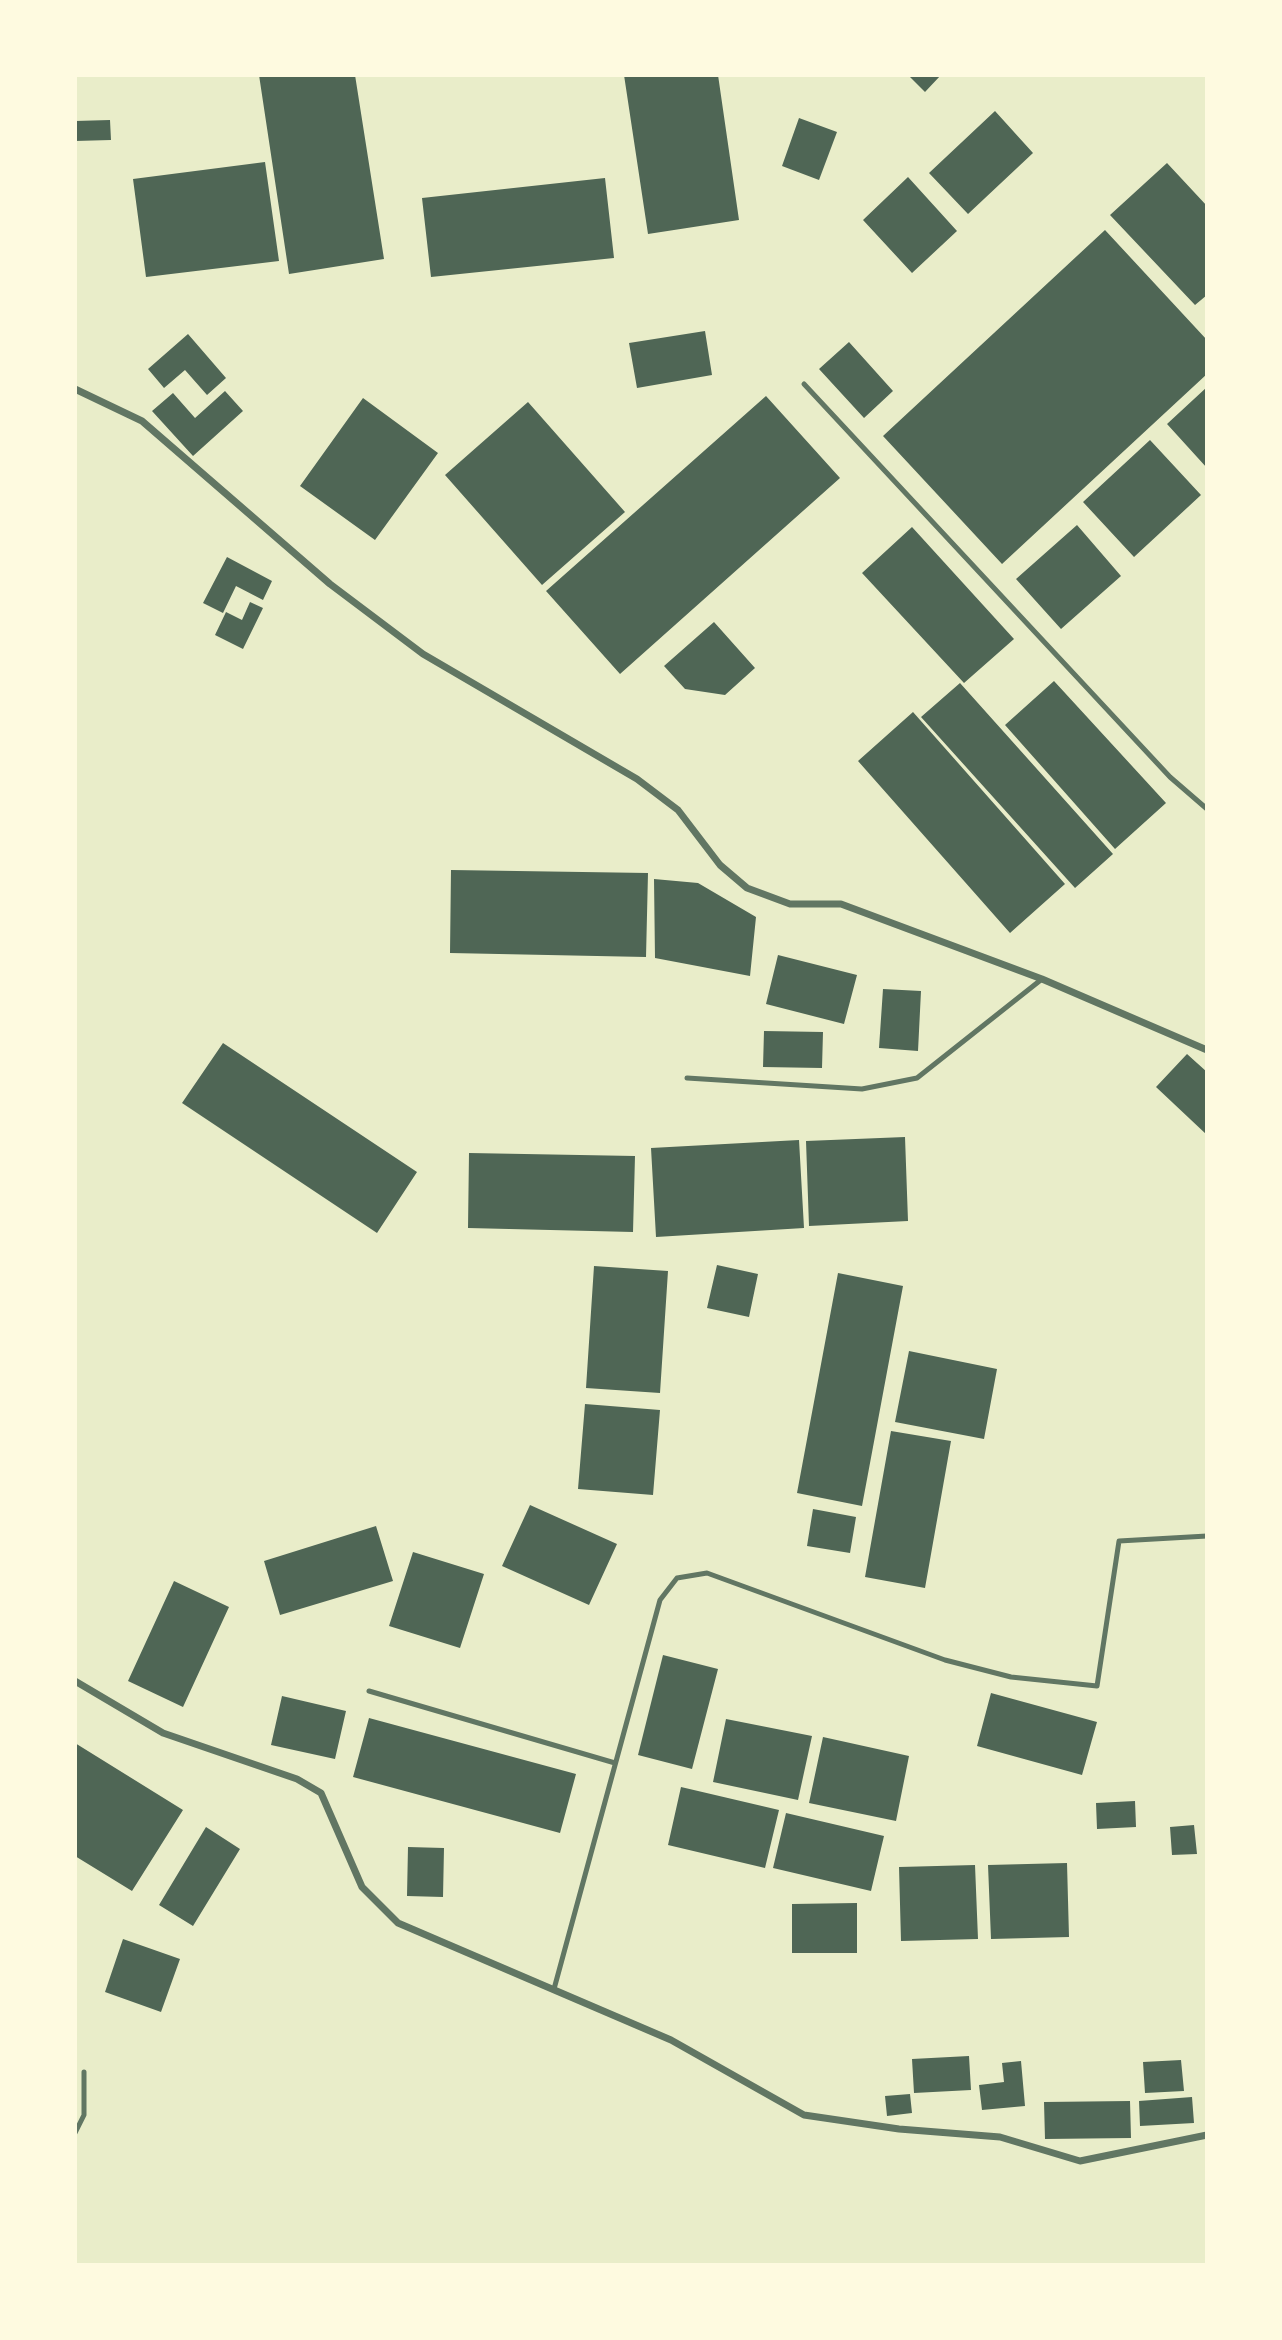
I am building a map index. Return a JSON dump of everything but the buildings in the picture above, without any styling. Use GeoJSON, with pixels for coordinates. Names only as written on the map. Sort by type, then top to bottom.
{"type":"FeatureCollection","features":[{"type":"Feature","properties":{"kind":"street"},"geometry":{"type":"LineString","coordinates":[[75,389],[142,421],[330,584],[423,654],[637,779],[678,810],[720,865],[747,888],[790,904],[841,904],[1042,979],[1207,1050]]}},
{"type":"Feature","properties":{"kind":"street"},"geometry":{"type":"LineString","coordinates":[[75,1681],[163,1733],[297,1779],[321,1793],[362,1886],[398,1923],[671,2040],[804,2115],[898,2129],[1000,2137],[1080,2161],[1207,2135]]}},
{"type":"Feature","properties":{"kind":"lane"},"geometry":{"type":"LineString","coordinates":[[804,384],[1170,777],[1207,809]]}},
{"type":"Feature","properties":{"kind":"lane"},"geometry":{"type":"LineString","coordinates":[[687,1078],[862,1089],[918,1078],[1042,979]]}},
{"type":"Feature","properties":{"kind":"lane"},"geometry":{"type":"LineString","coordinates":[[554,1989],[660,1600],[677,1578],[706,1573],[946,1660],[1011,1676],[1097,1686],[1119,1541],[1207,1536]]}},
{"type":"Feature","properties":{"kind":"lane"},"geometry":{"type":"LineString","coordinates":[[369,1691],[615,1763]]}},
{"type":"Feature","properties":{"kind":"lane"},"geometry":{"type":"LineString","coordinates":[[75,2133],[84,2115],[84,2072]]}}]}
